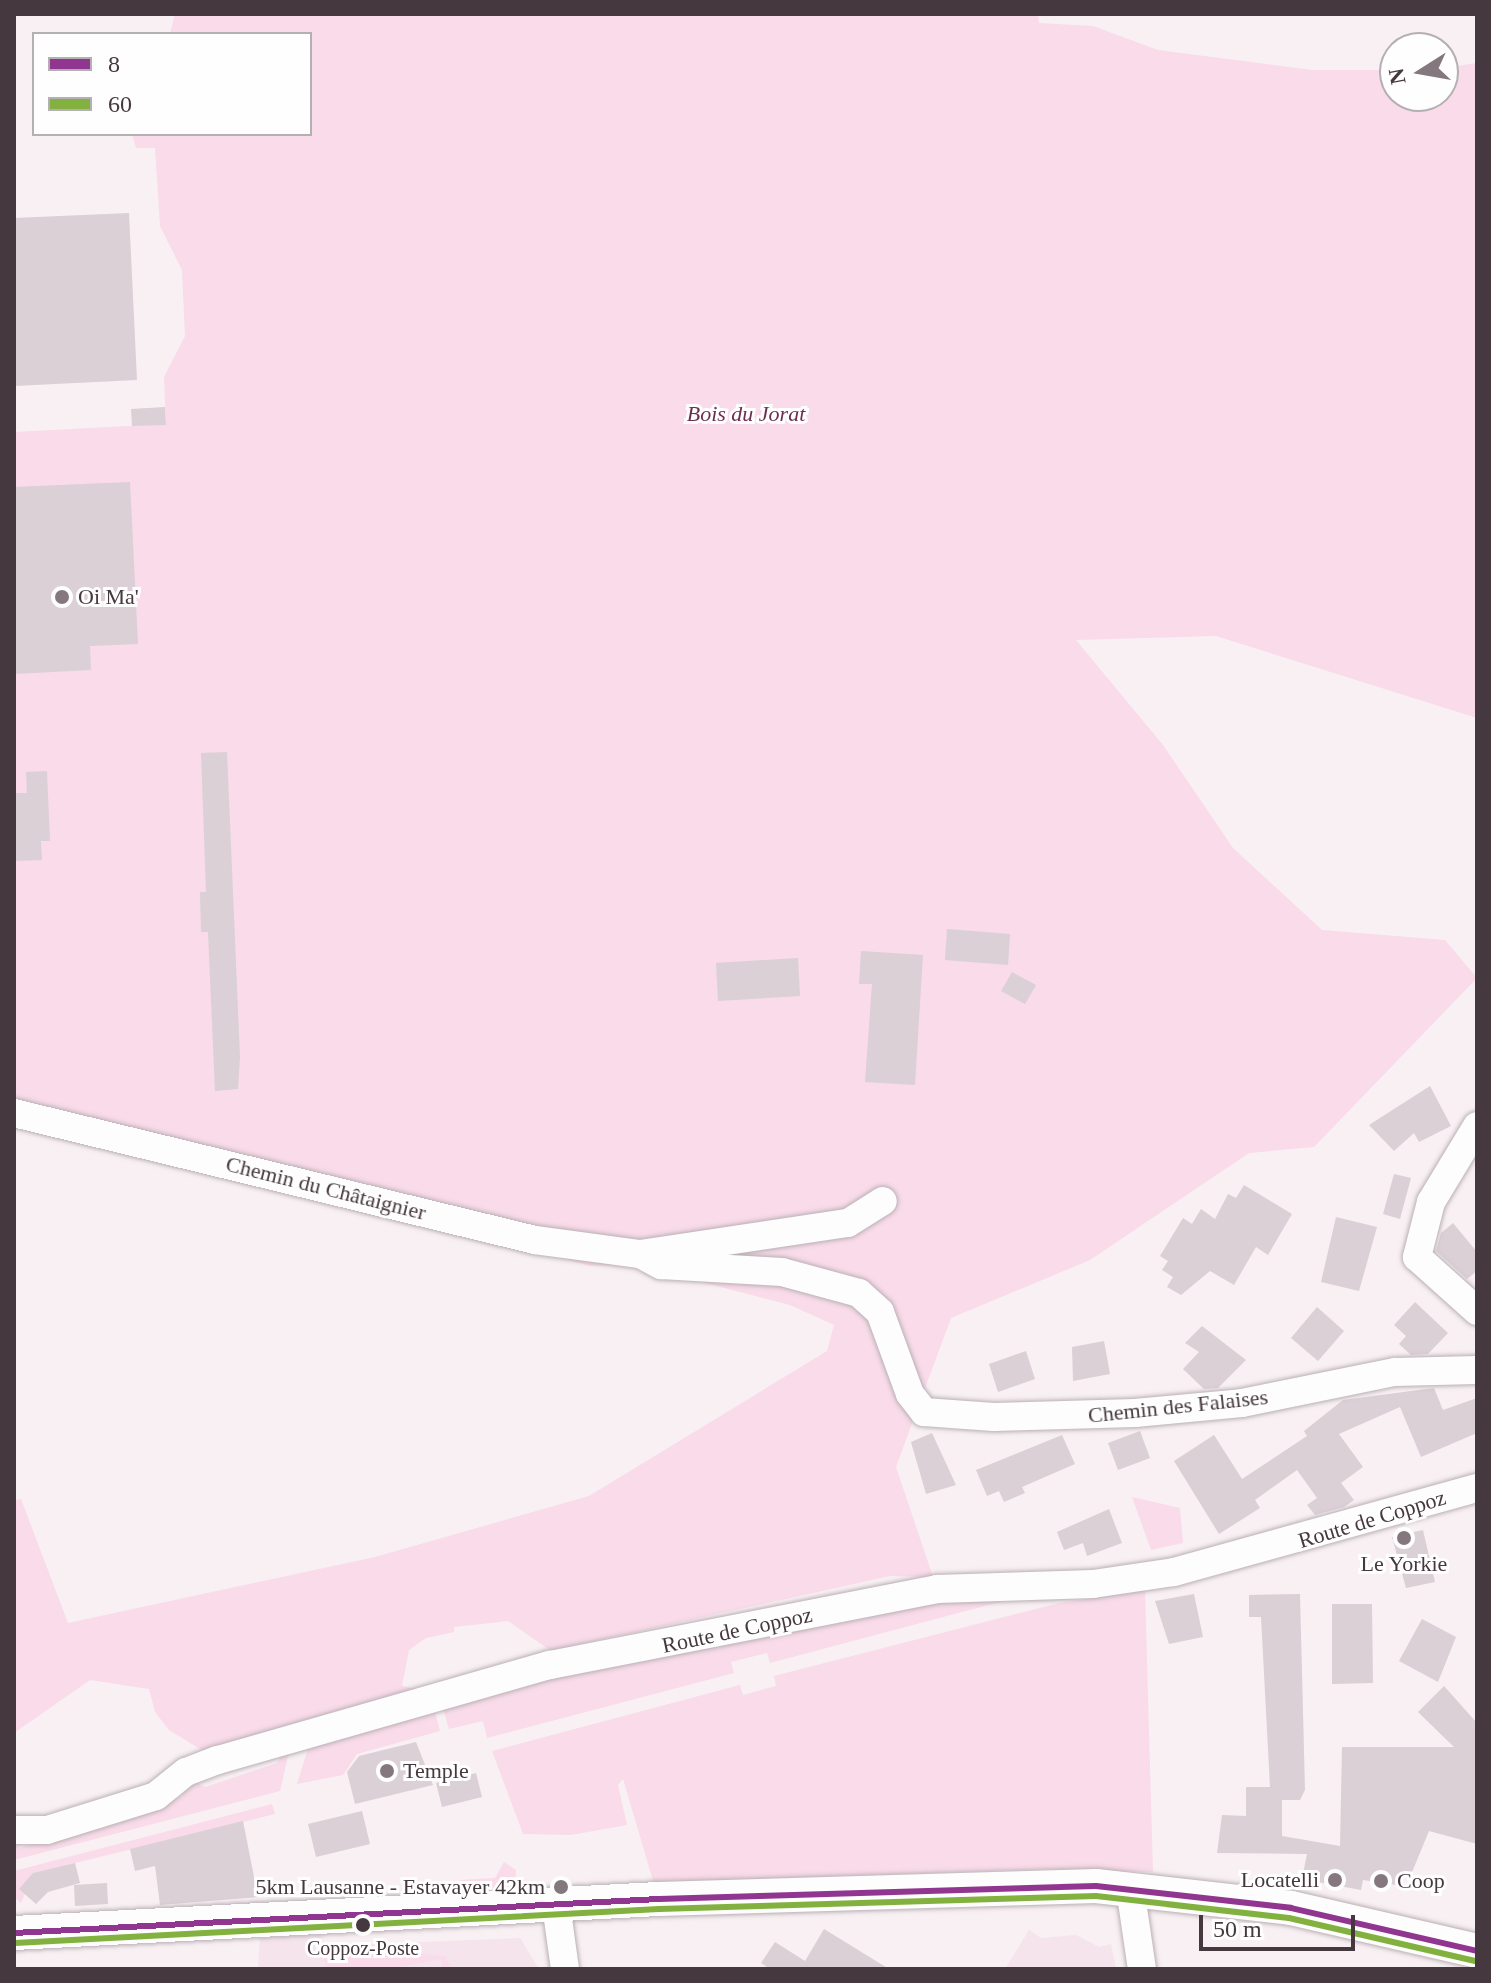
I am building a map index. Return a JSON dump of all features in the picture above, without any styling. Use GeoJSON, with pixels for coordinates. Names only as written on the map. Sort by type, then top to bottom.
{"type":"FeatureCollection","features":[{"type":"Feature","properties":{"kind":"main road"},"geometry":{"type":"LineString","coordinates":[[14,1933],[1018,1885],[1130,1888],[1337,1916],[1477,1951]]}},
{"type":"Feature","properties":{"kind":"street","name":"Chemin du Châtaignier"},"geometry":{"type":"LineString","coordinates":[[14,1113],[535,1240],[640,1254],[848,1223],[883,1201]]}},
{"type":"Feature","properties":{"kind":"street"},"geometry":{"type":"LineString","coordinates":[[1477,1126],[1431,1202],[1417,1257],[1477,1311]]}},
{"type":"Feature","properties":{"kind":"street","name":"Chemin du Châtaignier"},"geometry":{"type":"LineString","coordinates":[[640,1254],[661,1265],[782,1272],[859,1293],[880,1312],[910,1394],[924,1412]]}},
{"type":"Feature","properties":{"kind":"street","name":"Chemin des Falaises"},"geometry":{"type":"LineString","coordinates":[[924,1412],[1021,1417],[1163,1411],[1242,1403],[1395,1372],[1477,1370]]}},
{"type":"Feature","properties":{"kind":"street","name":"Route de Coppoz"},"geometry":{"type":"LineString","coordinates":[[14,1830],[47,1830],[156,1796],[186,1772],[218,1760],[550,1665],[928,1590],[1093,1584],[1230,1559],[1477,1488]]}},
{"type":"Feature","properties":{"kind":"street"},"geometry":{"type":"LineString","coordinates":[[1130,1888],[1142,1969]]}},
{"type":"Feature","properties":{"kind":"street"},"geometry":{"type":"LineString","coordinates":[[556,1905],[565,1969]]}},
{"type":"Feature","properties":{"kind":"shaded area"},"geometry":{"type":"Polygon","coordinates":[[[1029,1930],[1041,1938],[1076,1935],[1099,1947],[1111,1944],[1116,1969],[1005,1969],[1029,1930]]]}},
{"type":"Feature","properties":{"kind":"shaded area"},"geometry":{"type":"Polygon","coordinates":[[[321,1934],[324,1946],[520,1938],[539,1969],[258,1969],[260,1938],[321,1934]]]}},
{"type":"Feature","properties":{"kind":"green space","name":"Bois du Jorat"},"geometry":{"type":"Polygon","coordinates":[[[175,14],[1038,14],[1039,23],[1093,26],[1158,50],[1312,70],[1379,70],[1379,112],[1459,112],[1459,66],[1477,63],[1477,718],[1216,636],[1076,640],[1163,745],[1233,848],[1322,930],[1445,940],[1477,978],[1314,1147],[1249,1153],[1090,1260],[951,1318],[896,1467],[933,1577],[890,1576],[576,1645],[564,1660],[508,1621],[454,1627],[454,1632],[426,1638],[409,1650],[402,1686],[416,1689],[218,1760],[169,1730],[155,1712],[149,1689],[90,1680],[14,1733],[14,1500],[21,1499],[68,1623],[375,1557],[589,1496],[827,1351],[834,1325],[790,1305],[631,1264],[591,1266],[93,1137],[14,1123],[14,432],[166,424],[164,377],[185,336],[182,270],[160,226],[155,148],[136,148],[133,136],[312,136],[312,32],[170,32],[175,14]]]}},
{"type":"Feature","properties":{"kind":"green space"},"geometry":{"type":"Polygon","coordinates":[[[1132,1497],[1180,1508],[1183,1543],[1151,1550],[1132,1497]]]}},
{"type":"Feature","properties":{"kind":"green space"},"geometry":{"type":"Polygon","coordinates":[[[1145,1590],[1153,1872],[1047,1869],[654,1884],[623,1779],[618,1785],[627,1825],[571,1835],[523,1834],[492,1751],[740,1685],[743,1695],[776,1686],[774,1676],[1059,1603],[1145,1590]]]}},
{"type":"Feature","properties":{"kind":"green space"},"geometry":{"type":"Polygon","coordinates":[[[1007,1600],[770,1663],[767,1653],[731,1662],[734,1673],[487,1738],[483,1721],[449,1729],[442,1705],[660,1652],[923,1603],[1007,1600]]]}},
{"type":"Feature","properties":{"kind":"green space"},"geometry":{"type":"Polygon","coordinates":[[[434,1708],[440,1731],[357,1754],[343,1775],[297,1784],[309,1745],[434,1708]]]}},
{"type":"Feature","properties":{"kind":"green space"},"geometry":{"type":"Polygon","coordinates":[[[268,1752],[289,1752],[280,1791],[14,1860],[14,1845],[20,1848],[181,1797],[192,1780],[205,1787],[277,1763],[280,1758],[268,1752]]]}},
{"type":"Feature","properties":{"kind":"green space"},"geometry":{"type":"Polygon","coordinates":[[[272,1804],[275,1814],[34,1873],[21,1903],[14,1897],[14,1871],[272,1804]]]}},
{"type":"Feature","properties":{"kind":"green space"},"geometry":{"type":"Polygon","coordinates":[[[504,1862],[516,1870],[515,1887],[458,1888],[460,1880],[495,1878],[504,1862]]]}},
{"type":"Feature","properties":{"kind":"green space"},"geometry":{"type":"Polygon","coordinates":[[[410,1944],[417,1953],[446,1957],[451,1968],[443,1969],[441,1959],[390,1969],[326,1969],[322,1948],[410,1944]]]}},
{"type":"Feature","properties":{"kind":"building"},"geometry":{"type":"Polygon","coordinates":[[[129,213],[137,380],[14,386],[14,218],[129,213]]]}},
{"type":"Feature","properties":{"kind":"building"},"geometry":{"type":"Polygon","coordinates":[[[165,407],[166,425],[132,426],[131,409],[165,407]]]}},
{"type":"Feature","properties":{"kind":"building"},"geometry":{"type":"Polygon","coordinates":[[[130,482],[138,644],[90,646],[91,670],[14,674],[14,487],[130,482]]]}},
{"type":"Feature","properties":{"kind":"building"},"geometry":{"type":"Polygon","coordinates":[[[227,752],[240,1057],[238,1089],[215,1091],[208,932],[201,932],[200,892],[206,892],[201,753],[227,752]]]}},
{"type":"Feature","properties":{"kind":"building"},"geometry":{"type":"Polygon","coordinates":[[[47,771],[50,841],[41,841],[42,860],[14,861],[14,793],[27,793],[26,772],[47,771]]]}},
{"type":"Feature","properties":{"kind":"building"},"geometry":{"type":"Polygon","coordinates":[[[947,929],[1010,934],[1008,965],[945,960],[947,929]]]}},
{"type":"Feature","properties":{"kind":"building"},"geometry":{"type":"Polygon","coordinates":[[[861,951],[923,955],[915,1085],[865,1082],[872,984],[859,984],[861,951]]]}},
{"type":"Feature","properties":{"kind":"building"},"geometry":{"type":"Polygon","coordinates":[[[798,958],[800,996],[718,1001],[716,963],[798,958]]]}},
{"type":"Feature","properties":{"kind":"building"},"geometry":{"type":"Polygon","coordinates":[[[1012,972],[1036,985],[1025,1004],[1001,991],[1012,972]]]}},
{"type":"Feature","properties":{"kind":"building"},"geometry":{"type":"Polygon","coordinates":[[[1430,1086],[1451,1126],[1419,1142],[1414,1133],[1394,1151],[1369,1125],[1430,1086]]]}},
{"type":"Feature","properties":{"kind":"building"},"geometry":{"type":"Polygon","coordinates":[[[1394,1174],[1411,1178],[1400,1219],[1383,1214],[1394,1174]]]}},
{"type":"Feature","properties":{"kind":"building"},"geometry":{"type":"Polygon","coordinates":[[[1244,1185],[1292,1214],[1268,1255],[1256,1247],[1234,1285],[1210,1271],[1181,1295],[1167,1287],[1173,1277],[1162,1270],[1168,1261],[1160,1256],[1183,1218],[1192,1224],[1201,1209],[1215,1219],[1228,1194],[1236,1198],[1244,1185]]]}},
{"type":"Feature","properties":{"kind":"building"},"geometry":{"type":"Polygon","coordinates":[[[1336,1217],[1377,1227],[1359,1291],[1321,1282],[1336,1217]]]}},
{"type":"Feature","properties":{"kind":"building"},"geometry":{"type":"Polygon","coordinates":[[[1453,1223],[1477,1252],[1477,1271],[1467,1279],[1436,1251],[1441,1233],[1453,1223]]]}},
{"type":"Feature","properties":{"kind":"building"},"geometry":{"type":"Polygon","coordinates":[[[1415,1302],[1448,1333],[1428,1354],[1411,1355],[1399,1344],[1406,1336],[1394,1325],[1415,1302]]]}},
{"type":"Feature","properties":{"kind":"building"},"geometry":{"type":"Polygon","coordinates":[[[1317,1307],[1344,1331],[1318,1361],[1291,1338],[1317,1307]]]}},
{"type":"Feature","properties":{"kind":"building"},"geometry":{"type":"Polygon","coordinates":[[[1202,1326],[1246,1360],[1218,1388],[1204,1389],[1183,1369],[1199,1352],[1185,1343],[1202,1326]]]}},
{"type":"Feature","properties":{"kind":"building"},"geometry":{"type":"Polygon","coordinates":[[[1104,1341],[1110,1374],[1073,1381],[1072,1347],[1104,1341]]]}},
{"type":"Feature","properties":{"kind":"building"},"geometry":{"type":"Polygon","coordinates":[[[1026,1351],[1035,1379],[998,1392],[989,1364],[1026,1351]]]}},
{"type":"Feature","properties":{"kind":"building"},"geometry":{"type":"Polygon","coordinates":[[[1434,1388],[1443,1410],[1477,1398],[1477,1433],[1421,1457],[1400,1407],[1339,1434],[1363,1467],[1341,1483],[1354,1500],[1344,1507],[1315,1515],[1307,1505],[1317,1498],[1297,1470],[1255,1500],[1260,1508],[1219,1534],[1174,1461],[1214,1435],[1242,1479],[1307,1436],[1304,1431],[1343,1400],[1434,1388]]]}},
{"type":"Feature","properties":{"kind":"building"},"geometry":{"type":"Polygon","coordinates":[[[1140,1431],[1150,1458],[1118,1470],[1108,1443],[1140,1431]]]}},
{"type":"Feature","properties":{"kind":"building"},"geometry":{"type":"Polygon","coordinates":[[[932,1433],[956,1485],[926,1494],[911,1442],[932,1433]]]}},
{"type":"Feature","properties":{"kind":"building"},"geometry":{"type":"Polygon","coordinates":[[[1062,1435],[1075,1464],[1022,1487],[1025,1493],[1004,1502],[999,1491],[987,1496],[976,1470],[1062,1435]]]}},
{"type":"Feature","properties":{"kind":"building"},"geometry":{"type":"Polygon","coordinates":[[[1109,1509],[1122,1543],[1087,1556],[1083,1543],[1064,1550],[1057,1532],[1109,1509]]]}},
{"type":"Feature","properties":{"kind":"building"},"geometry":{"type":"Polygon","coordinates":[[[1423,1530],[1435,1582],[1406,1588],[1392,1537],[1423,1530]]]}},
{"type":"Feature","properties":{"kind":"building"},"geometry":{"type":"Polygon","coordinates":[[[1194,1594],[1203,1637],[1169,1644],[1155,1601],[1194,1594]]]}},
{"type":"Feature","properties":{"kind":"building"},"geometry":{"type":"Polygon","coordinates":[[[1300,1594],[1305,1790],[1300,1800],[1282,1800],[1282,1836],[1340,1846],[1342,1747],[1454,1747],[1418,1712],[1444,1686],[1477,1723],[1477,1844],[1429,1831],[1410,1877],[1398,1876],[1396,1885],[1363,1880],[1361,1890],[1302,1879],[1307,1854],[1217,1853],[1222,1815],[1246,1816],[1246,1787],[1270,1787],[1261,1617],[1249,1617],[1249,1595],[1300,1594]]]}},
{"type":"Feature","properties":{"kind":"building"},"geometry":{"type":"Polygon","coordinates":[[[1332,1604],[1372,1604],[1373,1683],[1332,1684],[1332,1604]]]}},
{"type":"Feature","properties":{"kind":"building"},"geometry":{"type":"Polygon","coordinates":[[[1422,1619],[1456,1637],[1438,1682],[1399,1661],[1422,1619]]]}},
{"type":"Feature","properties":{"kind":"building","name":"Temple"},"geometry":{"type":"Polygon","coordinates":[[[416,1742],[433,1785],[355,1804],[347,1772],[359,1756],[416,1742]]]}},
{"type":"Feature","properties":{"kind":"building"},"geometry":{"type":"Polygon","coordinates":[[[476,1773],[482,1797],[442,1807],[436,1783],[476,1773]]]}},
{"type":"Feature","properties":{"kind":"building"},"geometry":{"type":"Polygon","coordinates":[[[362,1811],[370,1844],[316,1857],[308,1824],[362,1811]]]}},
{"type":"Feature","properties":{"kind":"building"},"geometry":{"type":"Polygon","coordinates":[[[243,1821],[258,1897],[160,1905],[155,1866],[135,1871],[130,1849],[243,1821]]]}},
{"type":"Feature","properties":{"kind":"building"},"geometry":{"type":"Polygon","coordinates":[[[75,1863],[80,1883],[48,1892],[36,1904],[19,1889],[33,1873],[75,1863]]]}},
{"type":"Feature","properties":{"kind":"building"},"geometry":{"type":"Polygon","coordinates":[[[107,1883],[108,1904],[75,1906],[74,1885],[107,1883]]]}},
{"type":"Feature","properties":{"kind":"building"},"geometry":{"type":"Polygon","coordinates":[[[824,1929],[889,1969],[770,1969],[761,1963],[775,1942],[805,1961],[824,1929]]]}},
{"type":"Feature","properties":{"kind":"transit line","name":"8"},"geometry":{"type":"LineString","coordinates":[[14,1933],[659,1899],[1096,1886],[1291,1908],[1477,1951]]}},
{"type":"Feature","properties":{"kind":"transit line","name":"60"},"geometry":{"type":"LineString","coordinates":[[15,1943],[659,1909],[1096,1896],[1289,1918],[1475,1961]]}},
{"type":"Feature","properties":{"kind":"place","name":"Oi Ma'"},"geometry":{"type":"Point","coordinates":[62,597]}},
{"type":"Feature","properties":{"kind":"place","name":"Le Yorkie"},"geometry":{"type":"Point","coordinates":[1404,1538]}},
{"type":"Feature","properties":{"kind":"place","name":"Temple"},"geometry":{"type":"Point","coordinates":[387,1771]}},
{"type":"Feature","properties":{"kind":"place","name":"Locatelli"},"geometry":{"type":"Point","coordinates":[1335,1880]}},
{"type":"Feature","properties":{"kind":"place","name":"Coop"},"geometry":{"type":"Point","coordinates":[1381,1881]}},
{"type":"Feature","properties":{"kind":"place","name":"5km Lausanne - Estavayer 42km"},"geometry":{"type":"Point","coordinates":[561,1887]}},
{"type":"Feature","properties":{"kind":"place","name":"Coppoz-Poste"},"geometry":{"type":"Point","coordinates":[363,1925]}}]}
